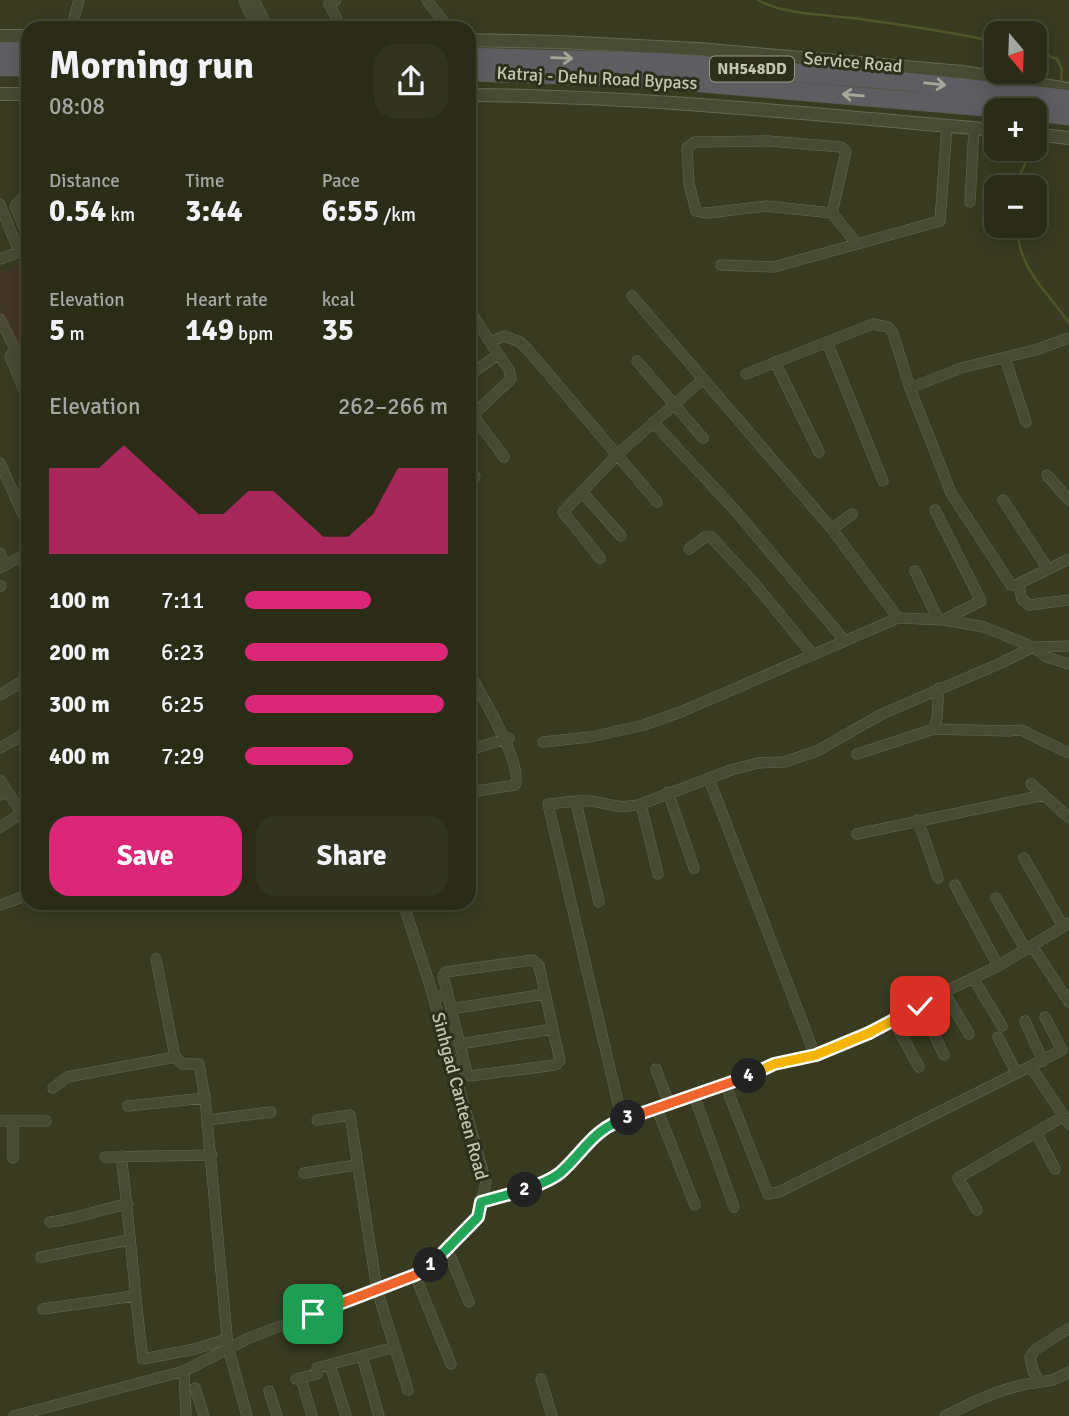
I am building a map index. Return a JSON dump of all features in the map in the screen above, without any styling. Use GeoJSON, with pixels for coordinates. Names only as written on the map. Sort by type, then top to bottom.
{"type":"FeatureCollection","features":[{"type":"Feature","properties":{"kind":"highway"},"geometry":{"type":"LineString","coordinates":[[0,51],[21,60]]}},
{"type":"Feature","properties":{"kind":"highway","name":"Katraj - Dehu Road Bypass"},"geometry":{"type":"LineString","coordinates":[[476,57],[661,62],[900,80],[1069,99]]}},
{"type":"Feature","properties":{"kind":"highway"},"geometry":{"type":"LineString","coordinates":[[0,67],[21,63]]}},
{"type":"Feature","properties":{"kind":"highway","name":"Katraj - Dehu Road Bypass"},"geometry":{"type":"LineString","coordinates":[[476,72],[641,78],[984,107]]}},
{"type":"Feature","properties":{"kind":"highway","name":"Katraj - Dehu Road Bypass"},"geometry":{"type":"LineString","coordinates":[[1034,97],[1069,116]]}},
{"type":"Feature","properties":{"kind":"street"},"geometry":{"type":"LineString","coordinates":[[73,21],[79,0]]}},
{"type":"Feature","properties":{"kind":"street"},"geometry":{"type":"LineString","coordinates":[[244,0],[253,21]]}},
{"type":"Feature","properties":{"kind":"street"},"geometry":{"type":"LineString","coordinates":[[254,0],[264,21]]}},
{"type":"Feature","properties":{"kind":"street"},"geometry":{"type":"LineString","coordinates":[[427,0],[443,21]]}},
{"type":"Feature","properties":{"kind":"street"},"geometry":{"type":"LineString","coordinates":[[331,1],[339,21]]}},
{"type":"Feature","properties":{"kind":"street"},"geometry":{"type":"LineString","coordinates":[[0,36],[21,36]]}},
{"type":"Feature","properties":{"kind":"street","name":"Service Road"},"geometry":{"type":"LineString","coordinates":[[476,40],[558,41],[698,49],[962,72],[1034,97],[1069,89]]}},
{"type":"Feature","properties":{"kind":"street"},"geometry":{"type":"LineString","coordinates":[[0,94],[21,94]]}},
{"type":"Feature","properties":{"kind":"street"},"geometry":{"type":"LineString","coordinates":[[476,95],[683,103],[984,129]]}},
{"type":"Feature","properties":{"kind":"street"},"geometry":{"type":"LineString","coordinates":[[721,265],[774,267],[940,221],[947,126]]}},
{"type":"Feature","properties":{"kind":"street"},"geometry":{"type":"LineString","coordinates":[[970,202],[974,128]]}},
{"type":"Feature","properties":{"kind":"street"},"geometry":{"type":"LineString","coordinates":[[1047,135],[1069,138]]}},
{"type":"Feature","properties":{"kind":"street"},"geometry":{"type":"LineString","coordinates":[[832,214],[846,152],[841,147],[769,141],[695,142],[687,148],[689,184],[696,211],[708,213],[766,206],[832,214],[857,244]]}},
{"type":"Feature","properties":{"kind":"street"},"geometry":{"type":"LineString","coordinates":[[21,200],[15,206],[21,220]]}},
{"type":"Feature","properties":{"kind":"street"},"geometry":{"type":"LineString","coordinates":[[0,204],[19,252],[0,260]]}},
{"type":"Feature","properties":{"kind":"street"},"geometry":{"type":"LineString","coordinates":[[632,296],[832,530],[898,618]]}},
{"type":"Feature","properties":{"kind":"street"},"geometry":{"type":"LineString","coordinates":[[0,319],[8,355],[21,384]]}},
{"type":"Feature","properties":{"kind":"street"},"geometry":{"type":"LineString","coordinates":[[476,320],[512,374],[511,379],[476,412]]}},
{"type":"Feature","properties":{"kind":"street"},"geometry":{"type":"LineString","coordinates":[[746,374],[873,324],[888,327],[893,332],[910,388],[951,493],[1011,585]]}},
{"type":"Feature","properties":{"kind":"street"},"geometry":{"type":"LineString","coordinates":[[491,342],[504,336],[520,342],[657,502]]}},
{"type":"Feature","properties":{"kind":"street"},"geometry":{"type":"LineString","coordinates":[[910,388],[961,368],[1035,350],[1068,338]]}},
{"type":"Feature","properties":{"kind":"street"},"geometry":{"type":"LineString","coordinates":[[827,342],[883,481]]}},
{"type":"Feature","properties":{"kind":"street"},"geometry":{"type":"LineString","coordinates":[[8,355],[21,368]]}},
{"type":"Feature","properties":{"kind":"street"},"geometry":{"type":"LineString","coordinates":[[476,370],[498,355]]}},
{"type":"Feature","properties":{"kind":"street"},"geometry":{"type":"LineString","coordinates":[[1004,358],[1026,422]]}},
{"type":"Feature","properties":{"kind":"street"},"geometry":{"type":"LineString","coordinates":[[637,361],[703,438]]}},
{"type":"Feature","properties":{"kind":"street"},"geometry":{"type":"LineString","coordinates":[[775,362],[820,453]]}},
{"type":"Feature","properties":{"kind":"street"},"geometry":{"type":"LineString","coordinates":[[600,558],[563,512],[618,454],[703,379]]}},
{"type":"Feature","properties":{"kind":"street"},"geometry":{"type":"LineString","coordinates":[[476,419],[504,457]]}},
{"type":"Feature","properties":{"kind":"street"},"geometry":{"type":"LineString","coordinates":[[653,422],[734,509],[845,642]]}},
{"type":"Feature","properties":{"kind":"street"},"geometry":{"type":"LineString","coordinates":[[0,463],[21,510]]}},
{"type":"Feature","properties":{"kind":"street"},"geometry":{"type":"LineString","coordinates":[[1047,475],[1069,500]]}},
{"type":"Feature","properties":{"kind":"street"},"geometry":{"type":"LineString","coordinates":[[582,492],[621,536]]}},
{"type":"Feature","properties":{"kind":"street"},"geometry":{"type":"LineString","coordinates":[[1003,500],[1048,569]]}},
{"type":"Feature","properties":{"kind":"street"},"geometry":{"type":"LineString","coordinates":[[935,510],[981,601],[941,620]]}},
{"type":"Feature","properties":{"kind":"street"},"geometry":{"type":"LineString","coordinates":[[832,530],[852,514]]}},
{"type":"Feature","properties":{"kind":"street"},"geometry":{"type":"LineString","coordinates":[[689,549],[705,537],[711,537],[754,583],[813,655]]}},
{"type":"Feature","properties":{"kind":"street"},"geometry":{"type":"LineString","coordinates":[[0,553],[2,566],[21,556]]}},
{"type":"Feature","properties":{"kind":"street"},"geometry":{"type":"LineString","coordinates":[[1069,559],[1018,584],[1023,599],[1029,605],[1069,600]]}},
{"type":"Feature","properties":{"kind":"street"},"geometry":{"type":"LineString","coordinates":[[915,571],[941,620]]}},
{"type":"Feature","properties":{"kind":"street"},"geometry":{"type":"LineString","coordinates":[[543,743],[590,737],[644,725],[683,711],[898,618],[941,620],[984,627],[1069,664]]}},
{"type":"Feature","properties":{"kind":"street"},"geometry":{"type":"LineString","coordinates":[[622,1120],[548,804],[590,801],[614,807],[641,804],[731,770],[784,762],[817,751],[882,714],[1033,647],[1069,646]]}},
{"type":"Feature","properties":{"kind":"street"},"geometry":{"type":"LineString","coordinates":[[0,695],[21,682]]}},
{"type":"Feature","properties":{"kind":"street"},"geometry":{"type":"LineString","coordinates":[[476,684],[507,738],[518,777],[515,785],[476,792]]}},
{"type":"Feature","properties":{"kind":"street"},"geometry":{"type":"LineString","coordinates":[[934,729],[939,688]]}},
{"type":"Feature","properties":{"kind":"street"},"geometry":{"type":"LineString","coordinates":[[857,754],[934,729],[1021,730],[1069,753]]}},
{"type":"Feature","properties":{"kind":"street"},"geometry":{"type":"LineString","coordinates":[[0,748],[21,736]]}},
{"type":"Feature","properties":{"kind":"street"},"geometry":{"type":"LineString","coordinates":[[476,748],[507,738]]}},
{"type":"Feature","properties":{"kind":"street"},"geometry":{"type":"LineString","coordinates":[[709,779],[816,1055]]}},
{"type":"Feature","properties":{"kind":"street"},"geometry":{"type":"LineString","coordinates":[[0,780],[4,793],[21,812]]}},
{"type":"Feature","properties":{"kind":"street"},"geometry":{"type":"LineString","coordinates":[[1031,784],[1069,818]]}},
{"type":"Feature","properties":{"kind":"street"},"geometry":{"type":"LineString","coordinates":[[668,792],[694,868]]}},
{"type":"Feature","properties":{"kind":"street"},"geometry":{"type":"LineString","coordinates":[[857,834],[1044,795]]}},
{"type":"Feature","properties":{"kind":"street"},"geometry":{"type":"LineString","coordinates":[[576,802],[599,902]]}},
{"type":"Feature","properties":{"kind":"street"},"geometry":{"type":"LineString","coordinates":[[641,804],[658,874]]}},
{"type":"Feature","properties":{"kind":"street"},"geometry":{"type":"LineString","coordinates":[[0,827],[21,814]]}},
{"type":"Feature","properties":{"kind":"street"},"geometry":{"type":"LineString","coordinates":[[918,820],[938,878]]}},
{"type":"Feature","properties":{"kind":"street"},"geometry":{"type":"LineString","coordinates":[[481,1202],[507,1196],[552,1179],[598,1132],[622,1120],[745,1078],[774,1064],[816,1055],[866,1035],[1029,948],[1066,924],[1024,858]]}},
{"type":"Feature","properties":{"kind":"street"},"geometry":{"type":"LineString","coordinates":[[955,886],[998,966]]}},
{"type":"Feature","properties":{"kind":"street"},"geometry":{"type":"LineString","coordinates":[[0,905],[21,898]]}},
{"type":"Feature","properties":{"kind":"street"},"geometry":{"type":"LineString","coordinates":[[996,898],[1069,1002]]}},
{"type":"Feature","properties":{"kind":"street","name":"Sinhgad Canteen Road"},"geometry":{"type":"LineString","coordinates":[[228,1343],[415,1275],[428,1267],[478,1217],[486,1182],[405,910]]}},
{"type":"Feature","properties":{"kind":"street"},"geometry":{"type":"LineString","coordinates":[[156,959],[175,1057],[183,1064],[199,1064],[212,1155],[228,1343],[247,1416]]}},
{"type":"Feature","properties":{"kind":"street"},"geometry":{"type":"LineString","coordinates":[[533,960],[539,966],[560,1061],[555,1065],[474,1077],[467,1073],[448,995],[443,976],[446,972],[533,960]]}},
{"type":"Feature","properties":{"kind":"street"},"geometry":{"type":"LineString","coordinates":[[973,978],[1002,1026]]}},
{"type":"Feature","properties":{"kind":"street"},"geometry":{"type":"LineString","coordinates":[[944,992],[969,1034]]}},
{"type":"Feature","properties":{"kind":"street"},"geometry":{"type":"LineString","coordinates":[[451,1009],[545,994]]}},
{"type":"Feature","properties":{"kind":"street"},"geometry":{"type":"LineString","coordinates":[[433,997],[448,995]]}},
{"type":"Feature","properties":{"kind":"street"},"geometry":{"type":"LineString","coordinates":[[920,1006],[944,1055]]}},
{"type":"Feature","properties":{"kind":"street"},"geometry":{"type":"LineString","coordinates":[[1045,1017],[1069,1061]]}},
{"type":"Feature","properties":{"kind":"street"},"geometry":{"type":"LineString","coordinates":[[893,1020],[919,1067]]}},
{"type":"Feature","properties":{"kind":"street"},"geometry":{"type":"LineString","coordinates":[[1025,1021],[1043,1061]]}},
{"type":"Feature","properties":{"kind":"street"},"geometry":{"type":"LineString","coordinates":[[460,1044],[553,1029]]}},
{"type":"Feature","properties":{"kind":"street"},"geometry":{"type":"LineString","coordinates":[[998,1037],[1016,1072]]}},
{"type":"Feature","properties":{"kind":"street"},"geometry":{"type":"LineString","coordinates":[[724,1084],[768,1194],[779,1192],[1062,1050]]}},
{"type":"Feature","properties":{"kind":"street"},"geometry":{"type":"LineString","coordinates":[[53,1088],[67,1077],[175,1057]]}},
{"type":"Feature","properties":{"kind":"street"},"geometry":{"type":"LineString","coordinates":[[977,1210],[958,1178],[1036,1132],[1066,1120],[1029,1068]]}},
{"type":"Feature","properties":{"kind":"street"},"geometry":{"type":"LineString","coordinates":[[656,1069],[669,1104]]}},
{"type":"Feature","properties":{"kind":"street"},"geometry":{"type":"LineString","coordinates":[[694,1095],[734,1207]]}},
{"type":"Feature","properties":{"kind":"street"},"geometry":{"type":"LineString","coordinates":[[128,1106],[205,1098]]}},
{"type":"Feature","properties":{"kind":"street"},"geometry":{"type":"LineString","coordinates":[[657,1109],[695,1205]]}},
{"type":"Feature","properties":{"kind":"street"},"geometry":{"type":"LineString","coordinates":[[208,1120],[271,1112]]}},
{"type":"Feature","properties":{"kind":"street"},"geometry":{"type":"LineString","coordinates":[[317,1120],[350,1115],[377,1290],[408,1390]]}},
{"type":"Feature","properties":{"kind":"street"},"geometry":{"type":"LineString","coordinates":[[0,1121],[46,1121]]}},
{"type":"Feature","properties":{"kind":"street"},"geometry":{"type":"LineString","coordinates":[[13,1121],[13,1158]]}},
{"type":"Feature","properties":{"kind":"street"},"geometry":{"type":"LineString","coordinates":[[1036,1132],[1055,1168]]}},
{"type":"Feature","properties":{"kind":"street"},"geometry":{"type":"LineString","coordinates":[[105,1157],[212,1155]]}},
{"type":"Feature","properties":{"kind":"street"},"geometry":{"type":"LineString","coordinates":[[121,1156],[128,1204],[134,1296],[143,1359],[228,1343]]}},
{"type":"Feature","properties":{"kind":"street"},"geometry":{"type":"LineString","coordinates":[[304,1173],[357,1165]]}},
{"type":"Feature","properties":{"kind":"street"},"geometry":{"type":"LineString","coordinates":[[50,1222],[73,1220],[85,1217],[91,1212],[128,1204]]}},
{"type":"Feature","properties":{"kind":"street"},"geometry":{"type":"LineString","coordinates":[[41,1257],[129,1240]]}},
{"type":"Feature","properties":{"kind":"street"},"geometry":{"type":"LineString","coordinates":[[447,1248],[469,1302]]}},
{"type":"Feature","properties":{"kind":"street"},"geometry":{"type":"LineString","coordinates":[[415,1275],[451,1364]]}},
{"type":"Feature","properties":{"kind":"street"},"geometry":{"type":"LineString","coordinates":[[43,1309],[134,1296]]}},
{"type":"Feature","properties":{"kind":"street"},"geometry":{"type":"LineString","coordinates":[[1040,1382],[1033,1371],[1030,1357],[1035,1350],[1069,1328]]}},
{"type":"Feature","properties":{"kind":"street"},"geometry":{"type":"LineString","coordinates":[[14,1416],[184,1371],[228,1343]]}},
{"type":"Feature","properties":{"kind":"street"},"geometry":{"type":"LineString","coordinates":[[312,1416],[298,1379],[317,1374],[317,1368],[395,1347]]}},
{"type":"Feature","properties":{"kind":"street"},"geometry":{"type":"LineString","coordinates":[[362,1356],[379,1416]]}},
{"type":"Feature","properties":{"kind":"street"},"geometry":{"type":"LineString","coordinates":[[330,1365],[346,1416]]}},
{"type":"Feature","properties":{"kind":"street"},"geometry":{"type":"LineString","coordinates":[[184,1371],[186,1416]]}},
{"type":"Feature","properties":{"kind":"street"},"geometry":{"type":"LineString","coordinates":[[945,1416],[998,1390],[1019,1384],[1053,1380],[1069,1372]]}},
{"type":"Feature","properties":{"kind":"street"},"geometry":{"type":"LineString","coordinates":[[541,1379],[552,1416]]}},
{"type":"Feature","properties":{"kind":"street"},"geometry":{"type":"LineString","coordinates":[[195,1388],[204,1416]]}},
{"type":"Feature","properties":{"kind":"street"},"geometry":{"type":"LineString","coordinates":[[269,1391],[277,1416]]}},
{"type":"Feature","properties":{"kind":"shaded area"},"geometry":{"type":"Polygon","coordinates":[[[21,264],[21,353],[0,310],[0,271],[21,264]]]}},
{"type":"Feature","properties":{"kind":"waterway"},"geometry":{"type":"LineString","coordinates":[[758,0],[791,11],[907,26],[984,40]]}},
{"type":"Feature","properties":{"kind":"waterway"},"geometry":{"type":"LineString","coordinates":[[1047,56],[1057,59],[1062,69],[1061,82]]}},
{"type":"Feature","properties":{"kind":"waterway"},"geometry":{"type":"LineString","coordinates":[[1021,175],[1027,161]]}},
{"type":"Feature","properties":{"kind":"waterway"},"geometry":{"type":"LineString","coordinates":[[1018,238],[1028,267],[1069,323]]}},
{"type":"Feature","properties":{"kind":"route"},"geometry":{"type":"LineString","coordinates":[[313,1314],[415,1275],[428,1267],[478,1217],[481,1202],[507,1196],[552,1179],[606,1127],[745,1078],[765,1067],[816,1055],[866,1035],[920,1006]]}}]}
